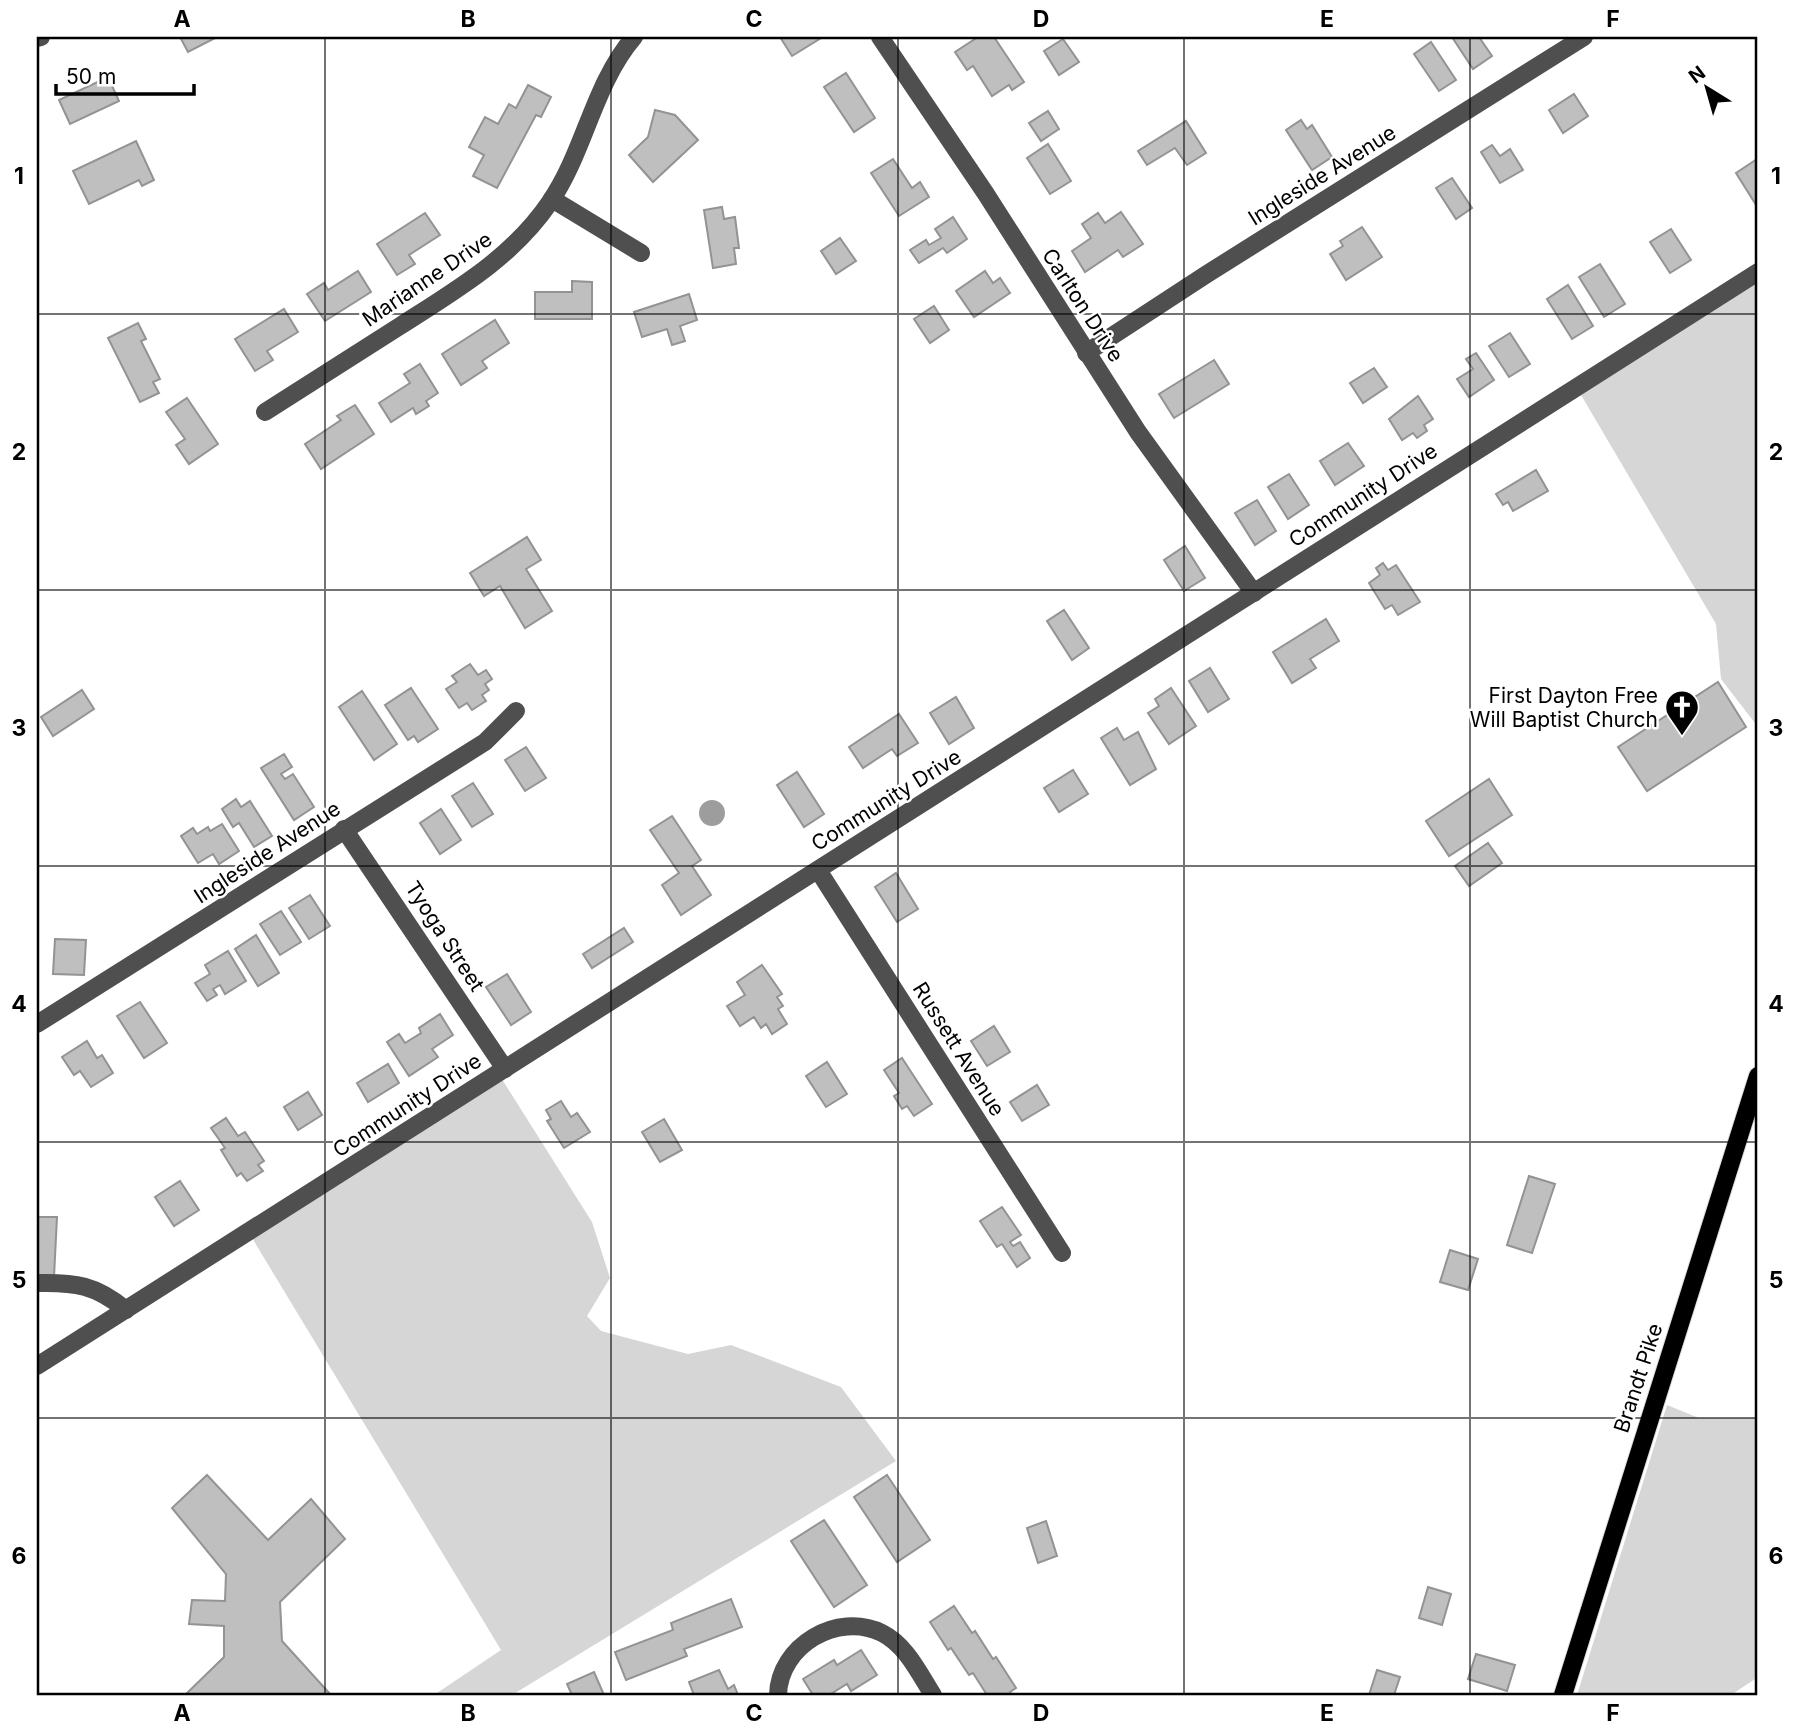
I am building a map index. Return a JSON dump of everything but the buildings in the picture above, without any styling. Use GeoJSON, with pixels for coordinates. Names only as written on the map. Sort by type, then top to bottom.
{"type":"FeatureCollection","features":[{"type":"Feature","properties":{"kind":"main road","name":"Brandt Pike"},"geometry":{"type":"LineString","coordinates":[[1563,1695],[1758,1076]]}},
{"type":"Feature","properties":{"kind":"street","name":"Marianne Drive"},"geometry":{"type":"LineString","coordinates":[[265,412],[486,270],[516,245],[552,199],[611,69],[634,37]]}},
{"type":"Feature","properties":{"kind":"street","name":"Carlton Drive"},"geometry":{"type":"LineString","coordinates":[[880,37],[986,194],[1138,432],[1254,593]]}},
{"type":"Feature","properties":{"kind":"street","name":"Ingleside Avenue"},"geometry":{"type":"LineString","coordinates":[[1086,353],[1584,37]]}},
{"type":"Feature","properties":{"kind":"street"},"geometry":{"type":"LineString","coordinates":[[552,199],[641,253]]}},
{"type":"Feature","properties":{"kind":"street","name":"Community Drive"},"geometry":{"type":"LineString","coordinates":[[37,1366],[1758,272]]}},
{"type":"Feature","properties":{"kind":"street","name":"Ingleside Avenue"},"geometry":{"type":"LineString","coordinates":[[37,1024],[485,742],[516,711]]}},
{"type":"Feature","properties":{"kind":"street","name":"Tyoga Street"},"geometry":{"type":"LineString","coordinates":[[344,829],[505,1069]]}},
{"type":"Feature","properties":{"kind":"street","name":"Russett Avenue"},"geometry":{"type":"LineString","coordinates":[[818,870],[1062,1252]]}},
{"type":"Feature","properties":{"kind":"street"},"geometry":{"type":"LineString","coordinates":[[37,1283],[91,1287],[106,1294],[126,1310]]}},
{"type":"Feature","properties":{"kind":"street"},"geometry":{"type":"LineString","coordinates":[[778,1695],[787,1663],[798,1648],[826,1631],[858,1627],[876,1631],[894,1641],[933,1695]]}},
{"type":"Feature","properties":{"kind":"shaded area"},"geometry":{"type":"Polygon","coordinates":[[[1758,281],[1758,727],[1721,679],[1716,624],[1581,395],[1758,281]]]}},
{"type":"Feature","properties":{"kind":"shaded area"},"geometry":{"type":"Polygon","coordinates":[[[712,800],[721,804],[725,813],[721,822],[712,826],[703,822],[699,813],[703,804],[712,800]]]}},
{"type":"Feature","properties":{"kind":"shaded area"},"geometry":{"type":"Polygon","coordinates":[[[498,1073],[592,1222],[610,1278],[587,1316],[601,1331],[688,1354],[731,1345],[841,1387],[896,1461],[512,1695],[434,1695],[501,1650],[249,1233],[498,1073]]]}},
{"type":"Feature","properties":{"kind":"shaded area"},"geometry":{"type":"Polygon","coordinates":[[[1667,1405],[1699,1418],[1758,1418],[1758,1677],[1731,1695],[1577,1695],[1667,1405]]]}},
{"type":"Feature","properties":{"kind":"place","name":"First Dayton Free Will Baptist Church"},"geometry":{"type":"Point","coordinates":[1682,737]}}]}
